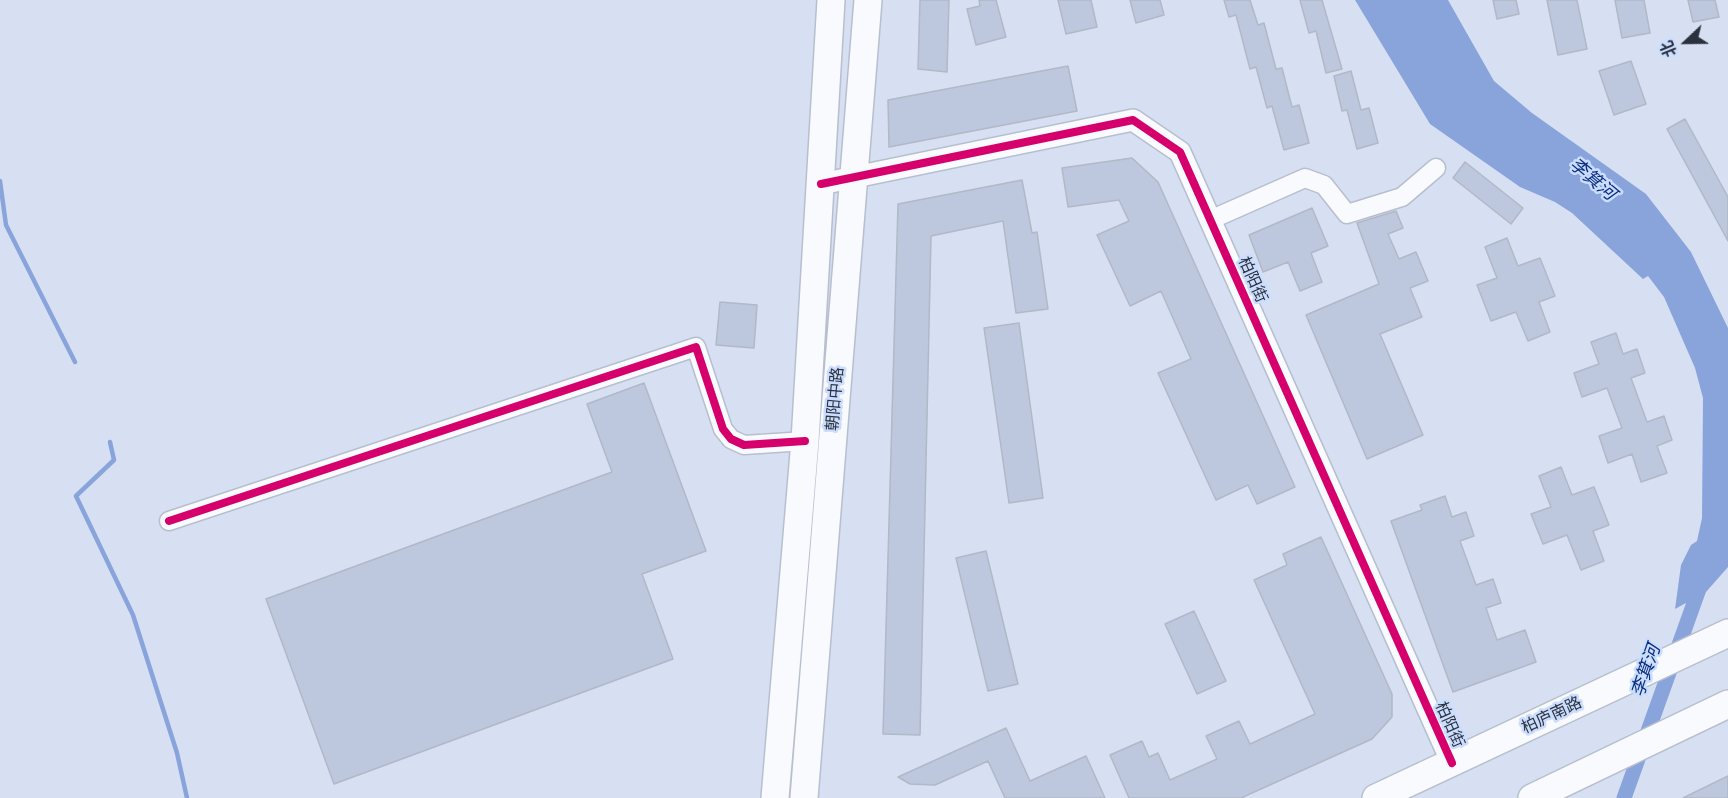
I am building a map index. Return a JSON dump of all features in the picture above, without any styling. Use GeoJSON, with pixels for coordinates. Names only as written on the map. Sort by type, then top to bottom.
{"type":"FeatureCollection","features":[{"type":"Feature","properties":{"kind":"main road","name":"朝阳中路"},"geometry":{"type":"LineString","coordinates":[[775,798],[805,441],[831,0]]}},
{"type":"Feature","properties":{"kind":"main road","name":"朝阳中路"},"geometry":{"type":"LineString","coordinates":[[804,798],[868,0]]}},
{"type":"Feature","properties":{"kind":"main road","name":"柏庐南路"},"geometry":{"type":"LineString","coordinates":[[1376,798],[1720,637]]}},
{"type":"Feature","properties":{"kind":"main road"},"geometry":{"type":"LineString","coordinates":[[1532,798],[1728,704]]}},
{"type":"Feature","properties":{"kind":"street","name":"柏阳街"},"geometry":{"type":"LineString","coordinates":[[821,184],[1133,120],[1180,152],[1452,763]]}},
{"type":"Feature","properties":{"kind":"street"},"geometry":{"type":"LineString","coordinates":[[1210,220],[1305,178],[1324,185],[1347,214],[1402,197],[1436,168]]}},
{"type":"Feature","properties":{"kind":"street"},"geometry":{"type":"LineString","coordinates":[[169,521],[696,347],[723,429],[731,439],[744,445],[805,441]]}},
{"type":"Feature","properties":{"kind":"water"},"geometry":{"type":"Polygon","coordinates":[[[1355,0],[1448,0],[1494,81],[1532,113],[1646,194],[1691,252],[1728,328],[1728,567],[1706,592],[1675,609],[1681,565],[1691,545],[1697,541],[1702,518],[1703,398],[1695,368],[1664,297],[1648,276],[1643,279],[1572,213],[1555,202],[1520,187],[1430,124],[1355,0]]]}},
{"type":"Feature","properties":{"kind":"building"},"geometry":{"type":"Polygon","coordinates":[[[920,0],[949,0],[947,72],[918,69],[920,0]]]}},
{"type":"Feature","properties":{"kind":"building"},"geometry":{"type":"Polygon","coordinates":[[[979,0],[996,0],[1006,37],[976,45],[967,9],[980,6],[979,0]]]}},
{"type":"Feature","properties":{"kind":"building"},"geometry":{"type":"Polygon","coordinates":[[[1058,0],[1091,0],[1097,27],[1066,34],[1058,0]]]}},
{"type":"Feature","properties":{"kind":"building"},"geometry":{"type":"Polygon","coordinates":[[[1130,0],[1160,0],[1164,15],[1136,23],[1130,0]]]}},
{"type":"Feature","properties":{"kind":"building"},"geometry":{"type":"Polygon","coordinates":[[[1224,0],[1250,0],[1258,25],[1264,23],[1276,69],[1282,68],[1292,107],[1299,105],[1309,143],[1284,150],[1272,106],[1267,108],[1256,67],[1250,69],[1236,15],[1229,17],[1224,0]]]}},
{"type":"Feature","properties":{"kind":"building"},"geometry":{"type":"Polygon","coordinates":[[[1300,0],[1322,0],[1342,69],[1326,73],[1316,31],[1309,33],[1300,0]]]}},
{"type":"Feature","properties":{"kind":"building"},"geometry":{"type":"Polygon","coordinates":[[[1493,0],[1516,0],[1519,14],[1497,19],[1493,0]]]}},
{"type":"Feature","properties":{"kind":"building"},"geometry":{"type":"Polygon","coordinates":[[[1547,0],[1577,0],[1587,49],[1558,55],[1547,0]]]}},
{"type":"Feature","properties":{"kind":"building"},"geometry":{"type":"Polygon","coordinates":[[[1615,0],[1644,0],[1650,33],[1622,38],[1615,0]]]}},
{"type":"Feature","properties":{"kind":"building"},"geometry":{"type":"Polygon","coordinates":[[[1688,0],[1715,0],[1719,17],[1693,22],[1688,0]]]}},
{"type":"Feature","properties":{"kind":"building"},"geometry":{"type":"Polygon","coordinates":[[[1631,61],[1646,104],[1614,115],[1599,71],[1631,61]]]}},
{"type":"Feature","properties":{"kind":"building"},"geometry":{"type":"Polygon","coordinates":[[[1068,66],[1077,111],[889,147],[888,100],[1068,66]]]}},
{"type":"Feature","properties":{"kind":"building"},"geometry":{"type":"Polygon","coordinates":[[[1351,71],[1361,110],[1369,108],[1378,143],[1357,149],[1347,110],[1342,111],[1334,76],[1351,71]]]}},
{"type":"Feature","properties":{"kind":"building"},"geometry":{"type":"Polygon","coordinates":[[[1685,119],[1728,197],[1728,241],[1667,129],[1685,119]]]}},
{"type":"Feature","properties":{"kind":"building"},"geometry":{"type":"Polygon","coordinates":[[[1132,158],[1158,182],[1295,487],[1257,504],[1248,485],[1216,500],[1158,373],[1191,359],[1161,291],[1130,306],[1097,235],[1129,221],[1119,200],[1068,207],[1062,168],[1132,158]]]}},
{"type":"Feature","properties":{"kind":"building"},"geometry":{"type":"Polygon","coordinates":[[[1465,162],[1523,208],[1511,224],[1453,178],[1465,162]]]}},
{"type":"Feature","properties":{"kind":"building"},"geometry":{"type":"Polygon","coordinates":[[[1022,180],[1032,233],[1037,232],[1048,309],[1016,313],[1003,221],[931,236],[920,735],[883,734],[898,204],[1022,180]]]}},
{"type":"Feature","properties":{"kind":"building"},"geometry":{"type":"Polygon","coordinates":[[[1312,208],[1328,246],[1311,253],[1322,282],[1300,291],[1288,262],[1263,272],[1249,235],[1312,208]]]}},
{"type":"Feature","properties":{"kind":"building"},"geometry":{"type":"Polygon","coordinates":[[[1396,211],[1403,228],[1388,234],[1399,259],[1416,252],[1428,281],[1410,288],[1422,317],[1380,334],[1423,435],[1367,459],[1306,315],[1379,284],[1357,223],[1396,211]]]}},
{"type":"Feature","properties":{"kind":"building"},"geometry":{"type":"Polygon","coordinates":[[[1507,238],[1518,266],[1540,258],[1555,296],[1539,302],[1550,332],[1528,341],[1516,312],[1491,321],[1477,285],[1497,278],[1485,247],[1507,238]]]}},
{"type":"Feature","properties":{"kind":"building"},"geometry":{"type":"Polygon","coordinates":[[[720,302],[757,305],[754,348],[716,345],[720,302]]]}},
{"type":"Feature","properties":{"kind":"building"},"geometry":{"type":"Polygon","coordinates":[[[1019,323],[1043,498],[1009,503],[984,328],[1019,323]]]}},
{"type":"Feature","properties":{"kind":"building"},"geometry":{"type":"Polygon","coordinates":[[[1616,333],[1623,354],[1637,349],[1645,373],[1631,378],[1647,422],[1664,416],[1672,440],[1657,446],[1667,473],[1641,482],[1632,454],[1608,463],[1599,436],[1622,428],[1607,388],[1582,397],[1574,373],[1599,364],[1591,342],[1616,333]]]}},
{"type":"Feature","properties":{"kind":"building"},"geometry":{"type":"Polygon","coordinates":[[[644,383],[706,551],[642,574],[673,659],[334,784],[266,599],[612,472],[587,404],[644,383]]]}},
{"type":"Feature","properties":{"kind":"building"},"geometry":{"type":"Polygon","coordinates":[[[1561,467],[1572,495],[1594,487],[1609,525],[1593,531],[1604,561],[1581,570],[1567,535],[1543,544],[1531,514],[1551,507],[1539,476],[1561,467]]]}},
{"type":"Feature","properties":{"kind":"building"},"geometry":{"type":"Polygon","coordinates":[[[1445,496],[1452,517],[1466,512],[1474,536],[1460,541],[1476,585],[1493,579],[1501,603],[1486,608],[1497,640],[1525,630],[1536,662],[1453,692],[1391,521],[1422,510],[1420,505],[1445,496]]]}},
{"type":"Feature","properties":{"kind":"building"},"geometry":{"type":"Polygon","coordinates":[[[1321,537],[1392,694],[1392,717],[1372,739],[1241,798],[1129,798],[1110,755],[1142,741],[1149,757],[1158,753],[1170,780],[1217,759],[1206,736],[1239,721],[1250,744],[1315,714],[1254,580],[1287,565],[1283,554],[1321,537]]]}},
{"type":"Feature","properties":{"kind":"building"},"geometry":{"type":"Polygon","coordinates":[[[986,551],[1018,684],[988,691],[956,558],[986,551]]]}},
{"type":"Feature","properties":{"kind":"building"},"geometry":{"type":"Polygon","coordinates":[[[1194,611],[1226,681],[1197,694],[1165,624],[1194,611]]]}},
{"type":"Feature","properties":{"kind":"building"},"geometry":{"type":"Polygon","coordinates":[[[1006,728],[1030,781],[1086,756],[1105,798],[1005,798],[988,761],[935,785],[910,784],[898,777],[1006,728]]]}},
{"type":"Feature","properties":{"kind":"building"},"geometry":{"type":"Polygon","coordinates":[[[1728,776],[1728,798],[1683,798],[1728,776]]]}},
{"type":"Feature","properties":{"kind":"waterway"},"geometry":{"type":"LineString","coordinates":[[0,181],[6,225],[75,362]]}},
{"type":"Feature","properties":{"kind":"waterway"},"geometry":{"type":"LineString","coordinates":[[110,442],[114,460],[76,496],[133,615],[177,753],[187,798]]}},
{"type":"Feature","properties":{"kind":"waterway","name":"李箕河"},"geometry":{"type":"LineString","coordinates":[[1624,798],[1703,578]]}},
{"type":"Feature","properties":{"kind":"cycle path"},"geometry":{"type":"LineString","coordinates":[[821,184],[1133,120],[1180,152],[1452,763]]}},
{"type":"Feature","properties":{"kind":"cycle path"},"geometry":{"type":"LineString","coordinates":[[169,521],[696,347],[723,429],[731,439],[744,445],[805,441]]}}]}
